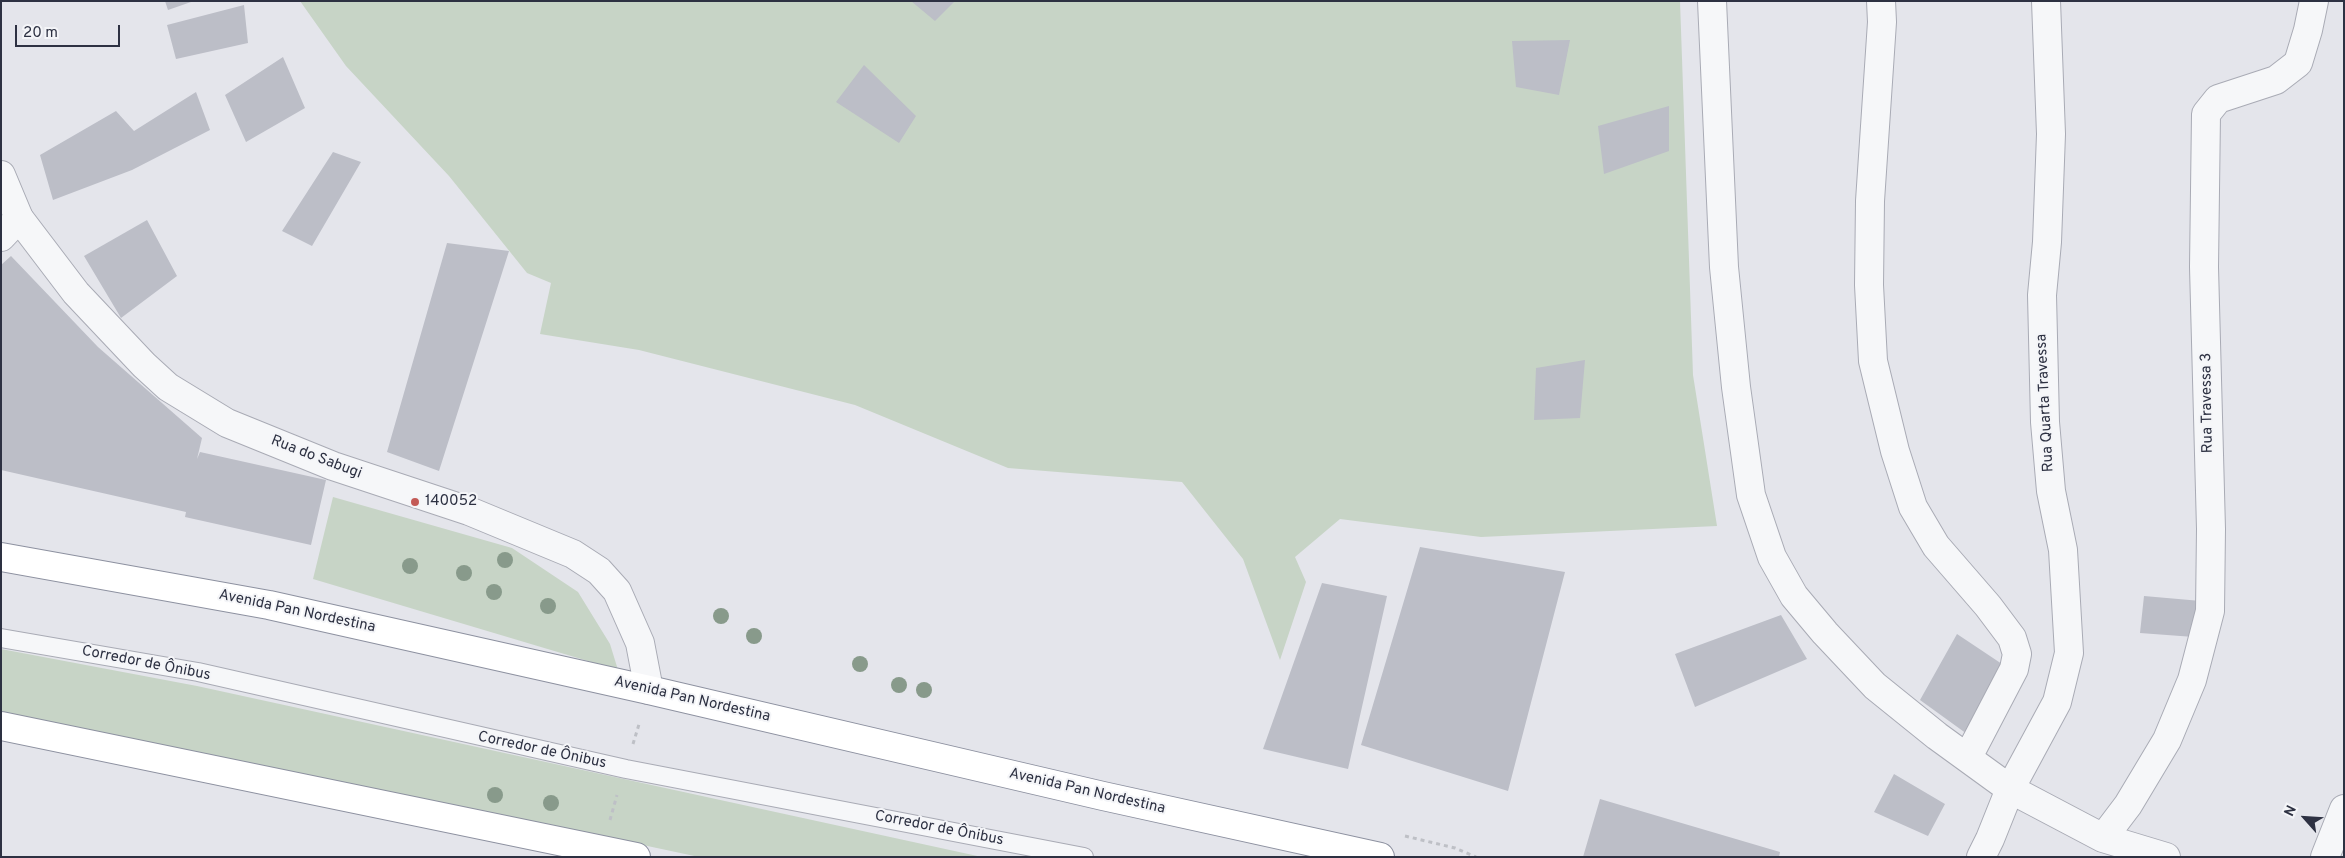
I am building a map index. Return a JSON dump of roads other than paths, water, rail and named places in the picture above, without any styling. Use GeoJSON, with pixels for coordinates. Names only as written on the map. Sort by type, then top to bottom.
{"type":"FeatureCollection","features":[{"type":"Feature","properties":{"kind":"highway","name":"Avenida Pan Nordestina"},"geometry":{"type":"LineString","coordinates":[[1,556],[269,605],[649,690],[1103,796],[1380,857]]}},
{"type":"Feature","properties":{"kind":"highway"},"geometry":{"type":"LineString","coordinates":[[1,726],[600,853],[636,857]]}},
{"type":"Feature","properties":{"kind":"street"},"geometry":{"type":"LineString","coordinates":[[1712,1],[1724,267],[1736,387],[1751,495],[1772,557],[1794,596],[1825,633],[1875,686],[1937,736],[1968,757],[2010,790],[2103,838],[2166,857]]}},
{"type":"Feature","properties":{"kind":"street"},"geometry":{"type":"LineString","coordinates":[[1882,1],[1870,201],[1869,285],[1873,361],[1895,451],[1913,507],[1936,546],[1988,606],[2012,638],[2017,654],[2014,669],[1968,757]]}},
{"type":"Feature","properties":{"kind":"street","name":"Rua Quarta Travessa"},"geometry":{"type":"LineString","coordinates":[[1980,857],[1990,839],[2010,790],[2057,702],[2069,653],[2063,550],[2051,491],[2045,422],[2042,295],[2047,242],[2052,134],[2046,1]]}},
{"type":"Feature","properties":{"kind":"street","name":"Rua Travessa 3"},"geometry":{"type":"LineString","coordinates":[[2103,838],[2128,805],[2167,740],[2192,680],[2210,611],[2211,529],[2204,267],[2206,114],[2218,99],[2276,80],[2298,63],[2314,1]]}},
{"type":"Feature","properties":{"kind":"street","name":"Rua do Sabugi"},"geometry":{"type":"LineString","coordinates":[[1,176],[10,228],[76,292],[144,365],[168,387],[227,423],[334,466],[470,511],[573,554],[599,571],[618,591],[630,617],[640,643],[649,690]]}},
{"type":"Feature","properties":{"kind":"street"},"geometry":{"type":"LineString","coordinates":[[2325,857],[2344,809]]}},
{"type":"Feature","properties":{"kind":"lane","name":"Corredor de Ônibus"},"geometry":{"type":"LineString","coordinates":[[1,638],[198,672],[626,769],[1084,857]]}},
{"type":"Feature","properties":{"kind":"place","name":"140052"},"geometry":{"type":"Point","coordinates":[415,502]}}]}
